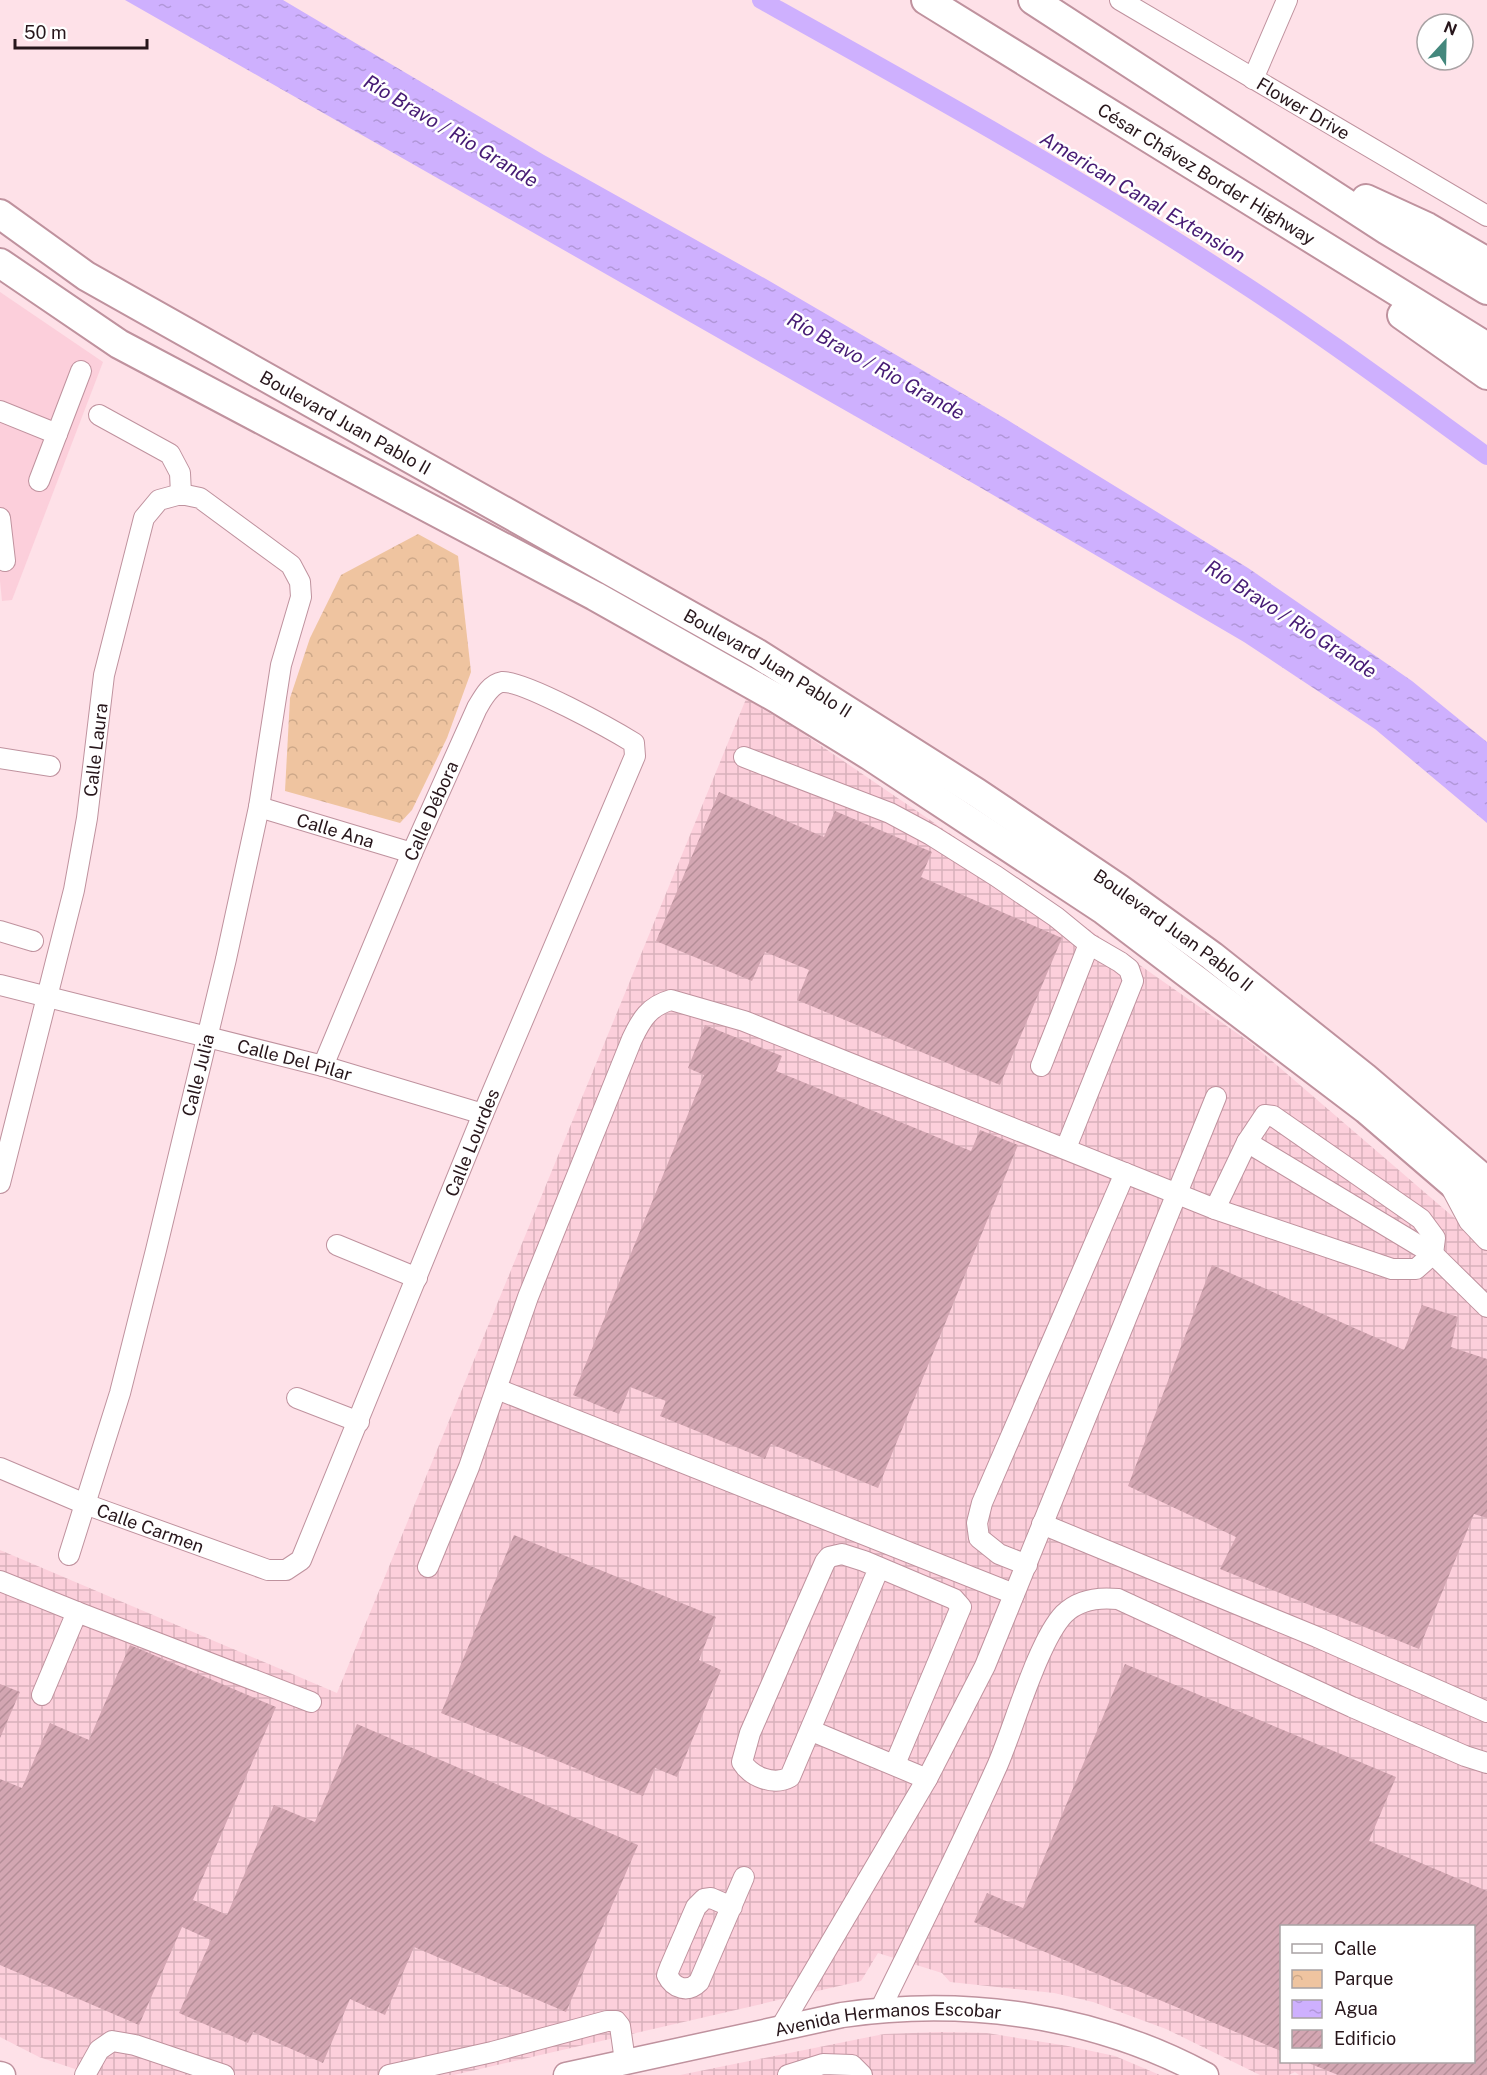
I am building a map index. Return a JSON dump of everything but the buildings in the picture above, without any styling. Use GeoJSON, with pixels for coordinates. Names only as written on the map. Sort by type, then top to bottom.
{"type":"FeatureCollection","features":[{"type":"Feature","properties":{"kind":"highway","name":"César Chávez Border Highway"},"geometry":{"type":"LineString","coordinates":[[926,0],[1487,347]]}},
{"type":"Feature","properties":{"kind":"highway"},"geometry":{"type":"LineString","coordinates":[[1033,0],[1289,164],[1387,230],[1487,290]]}},
{"type":"Feature","properties":{"kind":"highway"},"geometry":{"type":"LineString","coordinates":[[1289,164],[1427,227],[1487,262]]}},
{"type":"Feature","properties":{"kind":"highway"},"geometry":{"type":"LineString","coordinates":[[1228,187],[1487,375]]}},
{"type":"Feature","properties":{"kind":"highway","name":"Boulevard Juan Pablo II"},"geometry":{"type":"LineString","coordinates":[[0,214],[86,276],[758,654],[967,787],[1118,888],[1212,957],[1364,1077],[1487,1182]]}},
{"type":"Feature","properties":{"kind":"highway","name":"Boulevard Juan Pablo II"},"geometry":{"type":"LineString","coordinates":[[4,268],[98,332],[595,596],[778,699],[878,761],[1104,910],[1366,1109],[1487,1213]]}},
{"type":"Feature","properties":{"kind":"main road","name":"Avenida Hermanos Escobar"},"geometry":{"type":"LineString","coordinates":[[566,2075],[781,2027],[880,2010],[967,2009],[1063,2020],[1125,2040],[1206,2075]]}},
{"type":"Feature","properties":{"kind":"street","name":"Flower Drive"},"geometry":{"type":"LineString","coordinates":[[1120,0],[1487,216]]}},
{"type":"Feature","properties":{"kind":"street"},"geometry":{"type":"LineString","coordinates":[[1253,78],[1287,0]]}},
{"type":"Feature","properties":{"kind":"street"},"geometry":{"type":"LineString","coordinates":[[39,481],[81,371]]}},
{"type":"Feature","properties":{"kind":"street"},"geometry":{"type":"LineString","coordinates":[[0,411],[57,435]]}},
{"type":"Feature","properties":{"kind":"street"},"geometry":{"type":"LineString","coordinates":[[99,415],[170,454],[180,473],[181,494]]}},
{"type":"Feature","properties":{"kind":"street","name":"Calle Julia"},"geometry":{"type":"LineString","coordinates":[[69,1554],[120,1393],[207,1037],[259,807],[281,664],[301,602],[302,590],[297,572],[291,565],[200,498],[181,494]]}},
{"type":"Feature","properties":{"kind":"street","name":"Calle Laura"},"geometry":{"type":"LineString","coordinates":[[0,1183],[74,890],[87,818],[105,675],[132,561],[144,518],[153,504],[181,494]]}},
{"type":"Feature","properties":{"kind":"street"},"geometry":{"type":"LineString","coordinates":[[0,518],[5,561]]}},
{"type":"Feature","properties":{"kind":"street","name":"Calle Débora"},"geometry":{"type":"LineString","coordinates":[[324,1066],[412,853],[477,708],[492,687],[500,682],[524,686],[616,734]]}},
{"type":"Feature","properties":{"kind":"street","name":"Calle Lourdes"},"geometry":{"type":"LineString","coordinates":[[302,1560],[483,1114],[635,756],[634,743],[616,734]]}},
{"type":"Feature","properties":{"kind":"street"},"geometry":{"type":"LineString","coordinates":[[744,756],[890,813],[930,835],[1047,911],[1089,944],[1129,969],[1133,981],[1066,1148]]}},
{"type":"Feature","properties":{"kind":"street"},"geometry":{"type":"LineString","coordinates":[[0,758],[50,766]]}},
{"type":"Feature","properties":{"kind":"street","name":"Calle Ana"},"geometry":{"type":"LineString","coordinates":[[259,807],[412,853]]}},
{"type":"Feature","properties":{"kind":"street"},"geometry":{"type":"LineString","coordinates":[[0,932],[33,942]]}},
{"type":"Feature","properties":{"kind":"street"},"geometry":{"type":"LineString","coordinates":[[1041,1066],[1089,944]]}},
{"type":"Feature","properties":{"kind":"street","name":"Calle Del Pilar"},"geometry":{"type":"LineString","coordinates":[[0,985],[324,1066],[483,1114]]}},
{"type":"Feature","properties":{"kind":"street"},"geometry":{"type":"LineString","coordinates":[[428,1567],[469,1467],[528,1297],[632,1039],[640,1022],[650,1009],[660,1003],[670,1000],[744,1021],[1066,1148],[1175,1194],[1215,1209],[1392,1269],[1416,1269],[1433,1254],[1435,1238],[1421,1220],[1273,1116],[1265,1115],[1260,1119],[1215,1209]]}},
{"type":"Feature","properties":{"kind":"street"},"geometry":{"type":"LineString","coordinates":[[781,2027],[927,1779],[985,1666],[1216,1097]]}},
{"type":"Feature","properties":{"kind":"street"},"geometry":{"type":"LineString","coordinates":[[1247,1142],[1433,1254],[1487,1307]]}},
{"type":"Feature","properties":{"kind":"street"},"geometry":{"type":"LineString","coordinates":[[1027,1565],[999,1554],[979,1538],[977,1523],[1125,1173]]}},
{"type":"Feature","properties":{"kind":"street"},"geometry":{"type":"LineString","coordinates":[[1445,1176],[1469,1221],[1487,1240]]}},
{"type":"Feature","properties":{"kind":"street"},"geometry":{"type":"LineString","coordinates":[[337,1245],[417,1278]]}},
{"type":"Feature","properties":{"kind":"street"},"geometry":{"type":"LineString","coordinates":[[497,1389],[1014,1594]]}},
{"type":"Feature","properties":{"kind":"street"},"geometry":{"type":"LineString","coordinates":[[297,1398],[359,1422]]}},
{"type":"Feature","properties":{"kind":"street","name":"Calle Carmen"},"geometry":{"type":"LineString","coordinates":[[0,1468],[85,1504],[268,1570],[286,1570],[302,1560]]}},
{"type":"Feature","properties":{"kind":"street"},"geometry":{"type":"LineString","coordinates":[[1042,1524],[1317,1637],[1487,1712]]}},
{"type":"Feature","properties":{"kind":"street"},"geometry":{"type":"LineString","coordinates":[[879,1568],[794,1770],[783,1781],[775,1782],[757,1775],[742,1762],[750,1733],[825,1562],[829,1557],[842,1554],[879,1568],[954,1599],[961,1607],[895,1764]]}},
{"type":"Feature","properties":{"kind":"street"},"geometry":{"type":"LineString","coordinates":[[0,1581],[311,1702]]}},
{"type":"Feature","properties":{"kind":"street"},"geometry":{"type":"LineString","coordinates":[[880,2010],[998,1762],[1047,1640],[1064,1614],[1086,1601],[1100,1597],[1118,1599],[1352,1707],[1465,1756],[1487,1763]]}},
{"type":"Feature","properties":{"kind":"street"},"geometry":{"type":"LineString","coordinates":[[42,1695],[77,1612]]}},
{"type":"Feature","properties":{"kind":"street"},"geometry":{"type":"LineString","coordinates":[[812,1731],[927,1779]]}},
{"type":"Feature","properties":{"kind":"street"},"geometry":{"type":"LineString","coordinates":[[732,1907],[744,1877]]}},
{"type":"Feature","properties":{"kind":"street"},"geometry":{"type":"LineString","coordinates":[[389,2075],[492,2052],[607,2021],[616,2021],[620,2026],[626,2061]]}},
{"type":"Feature","properties":{"kind":"street"},"geometry":{"type":"LineString","coordinates":[[85,2075],[99,2050],[112,2041],[135,2045],[224,2075]]}},
{"type":"Feature","properties":{"kind":"street"},"geometry":{"type":"LineString","coordinates":[[788,2075],[823,2064],[852,2065],[862,2075]]}},
{"type":"Feature","properties":{"kind":"shaded area"},"geometry":{"type":"Polygon","coordinates":[[[0,292],[103,362],[12,600],[2,601],[0,581],[0,292]]]}},
{"type":"Feature","properties":{"kind":"shaded area"},"geometry":{"type":"Polygon","coordinates":[[[746,699],[795,728],[1251,1043],[1487,1246],[1487,2075],[1299,2075],[1295,2072],[1289,2075],[1260,2075],[1166,2029],[1093,2002],[1054,1993],[950,1982],[942,1973],[878,1953],[861,1981],[454,2075],[93,2075],[39,2057],[0,2037],[0,1550],[337,1693],[746,699]]]}},
{"type":"Feature","properties":{"kind":"shaded area"},"geometry":{"type":"Polygon","coordinates":[[[987,2033],[1068,2046],[1115,2056],[1160,2075],[680,2075],[884,2034],[987,2033]]]}},
{"type":"Feature","properties":{"kind":"green space"},"geometry":{"type":"Polygon","coordinates":[[[418,534],[458,556],[471,672],[447,738],[412,810],[400,823],[285,791],[290,698],[310,638],[341,575],[418,534]]]}},
{"type":"Feature","properties":{"kind":"water","name":"Río Bravo / Rio Grande"},"geometry":{"type":"Polygon","coordinates":[[[125,0],[283,0],[544,155],[766,279],[1006,419],[1248,568],[1412,681],[1487,742],[1487,823],[1375,729],[1244,642],[976,485],[125,0]]]}},
{"type":"Feature","properties":{"kind":"waterway","name":"American Canal Extension"},"geometry":{"type":"LineString","coordinates":[[761,0],[995,132],[1167,235],[1257,293],[1487,456]]}}]}
